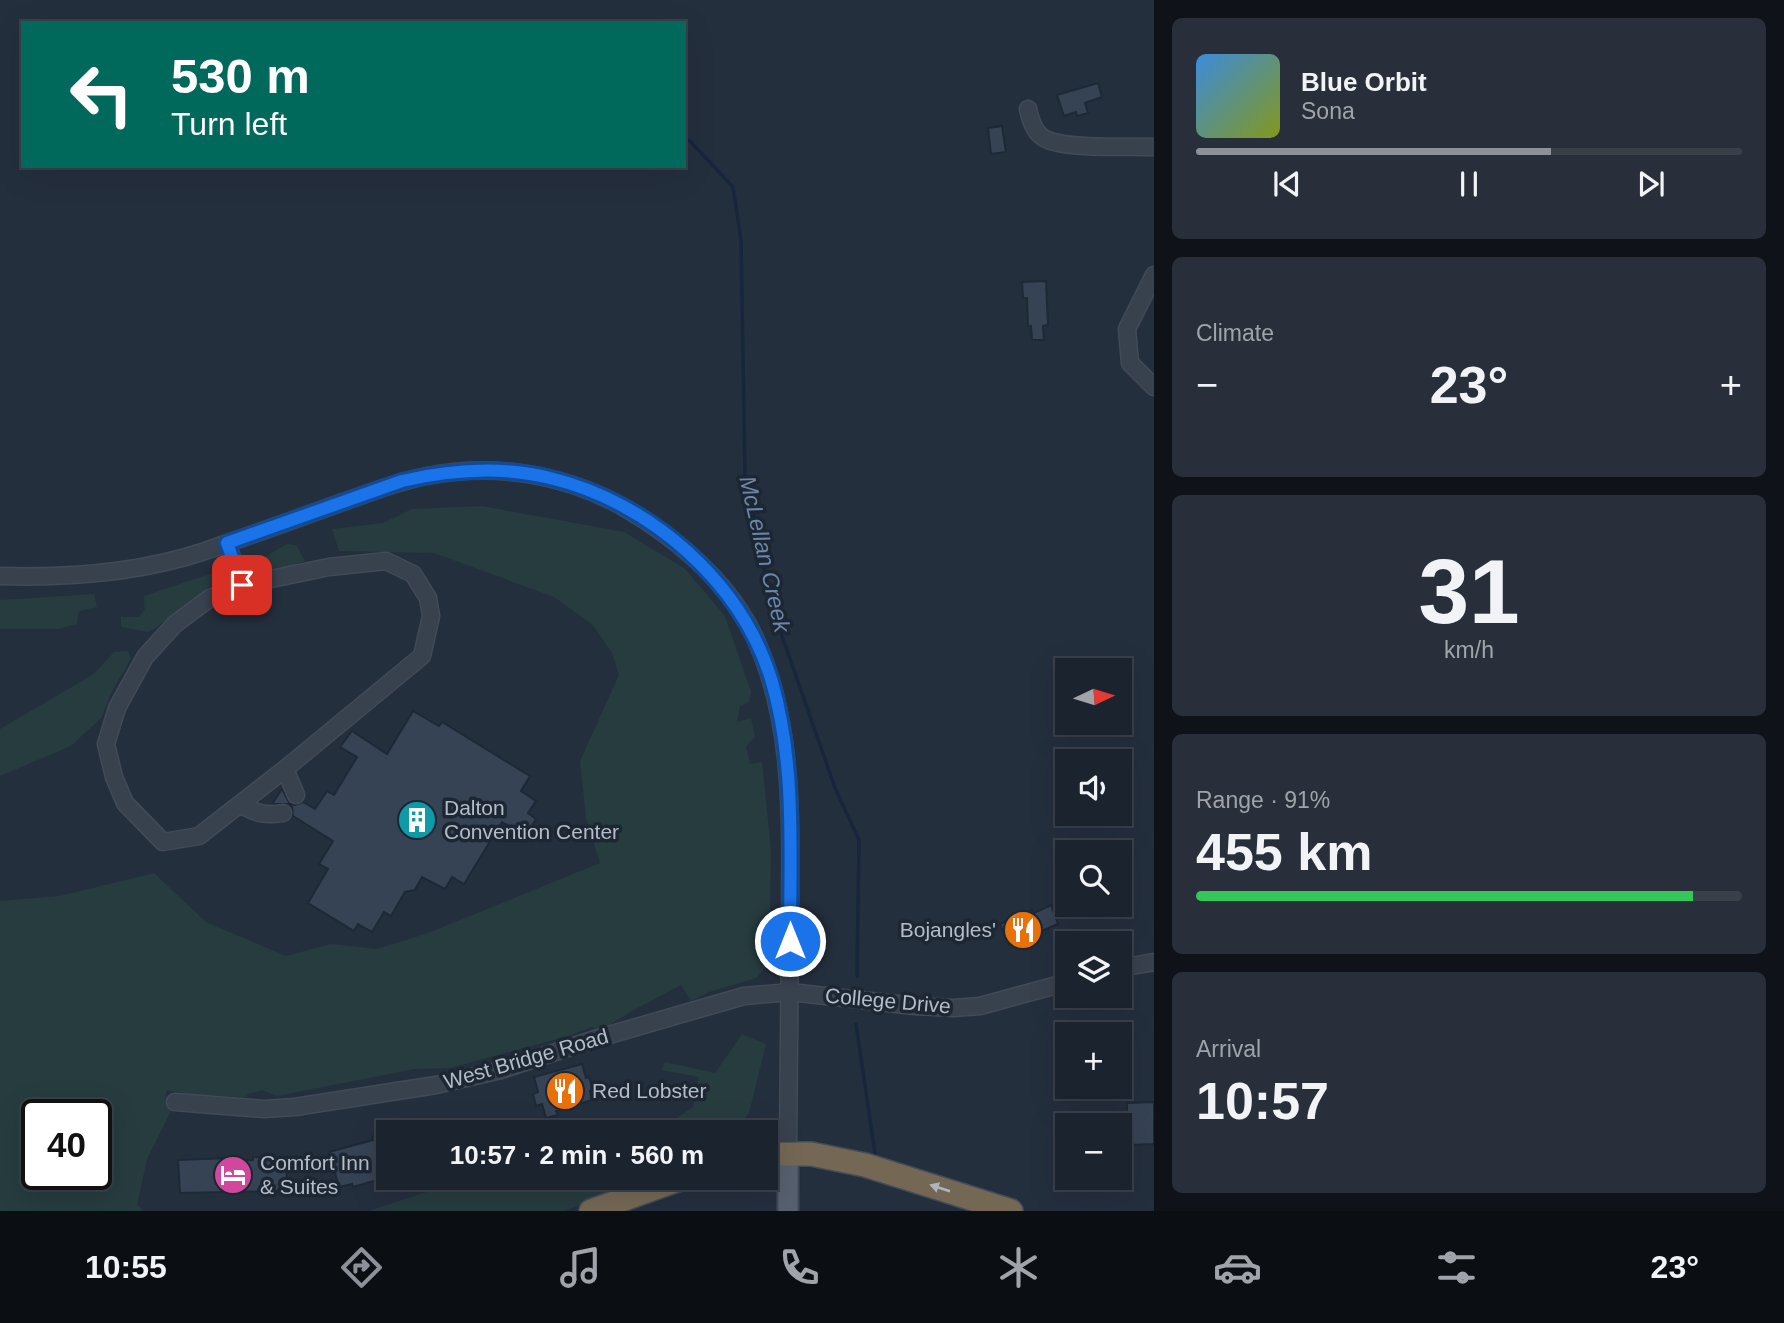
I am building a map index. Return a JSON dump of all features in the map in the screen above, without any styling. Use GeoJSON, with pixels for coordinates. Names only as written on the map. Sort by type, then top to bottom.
{"type":"FeatureCollection","features":[{"type":"Feature","properties":{"kind":"highway"},"geometry":{"type":"LineString","coordinates":[[778,1153],[811,1154],[865,1165],[1011,1211]]}},
{"type":"Feature","properties":{"kind":"highway"},"geometry":{"type":"LineString","coordinates":[[591,1211],[650,1190]]}},
{"type":"Feature","properties":{"kind":"main road"},"geometry":{"type":"LineString","coordinates":[[778,1158],[788,1211]]}},
{"type":"Feature","properties":{"kind":"street"},"geometry":{"type":"LineString","coordinates":[[1028,109],[1037,132],[1048,140],[1084,145],[1154,147]]}},
{"type":"Feature","properties":{"kind":"street"},"geometry":{"type":"LineString","coordinates":[[1154,275],[1127,329],[1130,363],[1154,387]]}},
{"type":"Feature","properties":{"kind":"street"},"geometry":{"type":"LineString","coordinates":[[0,576],[34,577],[108,571],[197,553],[402,481],[430,475],[483,471],[547,477],[582,487],[612,500],[667,535],[690,554],[733,602],[749,626],[772,682],[786,757],[790,992],[778,1141]]}},
{"type":"Feature","properties":{"kind":"street"},"geometry":{"type":"LineString","coordinates":[[227,543],[242,585]]}},
{"type":"Feature","properties":{"kind":"street"},"geometry":{"type":"LineString","coordinates":[[386,561],[413,574],[428,598],[431,617],[422,656],[285,769],[199,836],[163,842],[125,803],[114,777],[106,744],[117,708],[145,657],[176,624],[210,598],[242,585],[329,567],[386,561]]}},
{"type":"Feature","properties":{"kind":"street"},"geometry":{"type":"LineString","coordinates":[[285,769],[296,795]]}},
{"type":"Feature","properties":{"kind":"street"},"geometry":{"type":"LineString","coordinates":[[240,804],[254,813],[268,816],[283,813]]}},
{"type":"Feature","properties":{"kind":"street"},"geometry":{"type":"LineString","coordinates":[[1132,966],[1154,962]]}},
{"type":"Feature","properties":{"kind":"street","name":"College Drive"},"geometry":{"type":"LineString","coordinates":[[790,992],[954,1008],[980,1006],[1055,986]]}},
{"type":"Feature","properties":{"kind":"street","name":"West Bridge Road"},"geometry":{"type":"LineString","coordinates":[[175,1102],[243,1108],[285,1108],[436,1085],[492,1072],[744,996],[790,992]]}},
{"type":"Feature","properties":{"kind":"green space"},"geometry":{"type":"Polygon","coordinates":[[[482,506],[624,532],[684,568],[725,616],[751,692],[749,702],[740,706],[737,722],[751,718],[755,737],[746,746],[750,764],[762,762],[771,850],[769,963],[756,978],[709,992],[691,1001],[681,985],[603,1029],[592,1027],[565,1037],[450,1068],[415,1069],[277,1096],[262,1090],[246,1097],[195,1095],[167,1090],[165,1098],[173,1107],[147,1159],[137,1205],[144,1211],[0,1211],[0,901],[60,896],[154,873],[206,922],[286,956],[331,944],[377,949],[428,933],[600,863],[586,818],[580,761],[619,675],[612,653],[593,625],[554,597],[434,553],[339,551],[332,529],[383,523],[412,509],[482,506]]]}},
{"type":"Feature","properties":{"kind":"green space"},"geometry":{"type":"Polygon","coordinates":[[[287,544],[296,545],[305,561],[261,570],[261,559],[287,544]]]}},
{"type":"Feature","properties":{"kind":"green space"},"geometry":{"type":"Polygon","coordinates":[[[216,572],[223,575],[222,578],[154,629],[148,632],[121,627],[121,617],[139,617],[145,609],[144,596],[216,572]]]}},
{"type":"Feature","properties":{"kind":"green space"},"geometry":{"type":"Polygon","coordinates":[[[94,594],[97,607],[79,611],[77,624],[58,629],[0,629],[0,600],[94,594]]]}},
{"type":"Feature","properties":{"kind":"green space"},"geometry":{"type":"Polygon","coordinates":[[[128,651],[131,659],[114,687],[101,718],[71,746],[0,776],[0,729],[94,674],[114,652],[128,651]]]}},
{"type":"Feature","properties":{"kind":"green space"},"geometry":{"type":"Polygon","coordinates":[[[742,1034],[766,1044],[749,1113],[743,1120],[674,1120],[693,1107],[699,1077],[661,1070],[665,1062],[715,1073],[742,1034]]]}},
{"type":"Feature","properties":{"kind":"green space"},"geometry":{"type":"Polygon","coordinates":[[[433,1190],[614,1190],[565,1211],[369,1211],[433,1190]]]}},
{"type":"Feature","properties":{"kind":"building"},"geometry":{"type":"Polygon","coordinates":[[[1098,83],[1102,97],[1085,103],[1088,113],[1077,116],[1076,112],[1064,116],[1057,95],[1098,83]]]}},
{"type":"Feature","properties":{"kind":"building"},"geometry":{"type":"Polygon","coordinates":[[[1002,126],[1006,152],[991,154],[988,128],[1002,126]]]}},
{"type":"Feature","properties":{"kind":"building"},"geometry":{"type":"Polygon","coordinates":[[[1046,281],[1048,325],[1043,326],[1044,340],[1032,340],[1031,326],[1028,326],[1027,298],[1023,298],[1022,282],[1046,281]]]}},
{"type":"Feature","properties":{"kind":"building","name":"Dalton Convention Center"},"geometry":{"type":"Polygon","coordinates":[[[413,711],[439,726],[442,722],[530,776],[521,791],[536,801],[528,813],[536,819],[526,835],[502,822],[464,884],[452,877],[445,889],[422,877],[415,890],[405,892],[391,916],[384,912],[372,932],[358,924],[354,931],[308,903],[328,869],[319,864],[333,841],[293,816],[292,807],[288,804],[272,804],[282,789],[290,804],[303,802],[315,809],[327,791],[334,795],[357,757],[340,747],[352,731],[387,754],[413,711]]]}},
{"type":"Feature","properties":{"kind":"building","name":"Bojangles'"},"geometry":{"type":"Polygon","coordinates":[[[1051,905],[1058,924],[1009,945],[1000,924],[1032,910],[1034,913],[1051,905]]]}},
{"type":"Feature","properties":{"kind":"building","name":"Red Lobster"},"geometry":{"type":"Polygon","coordinates":[[[582,1064],[593,1090],[590,1091],[592,1100],[556,1111],[558,1115],[546,1118],[542,1104],[536,1106],[533,1094],[538,1092],[534,1077],[582,1064]]]}},
{"type":"Feature","properties":{"kind":"building"},"geometry":{"type":"Polygon","coordinates":[[[1154,1102],[1154,1144],[1132,1145],[1132,1113],[1127,1113],[1127,1103],[1154,1102]]]}},
{"type":"Feature","properties":{"kind":"building"},"geometry":{"type":"Polygon","coordinates":[[[376,1136],[376,1180],[353,1187],[352,1184],[339,1187],[329,1152],[373,1140],[372,1137],[376,1136]]]}},
{"type":"Feature","properties":{"kind":"building","name":"Comfort Inn & Suites"},"geometry":{"type":"Polygon","coordinates":[[[253,1157],[282,1158],[282,1161],[286,1161],[287,1186],[283,1186],[283,1191],[180,1193],[178,1160],[229,1158],[230,1161],[253,1160],[253,1157]]]}},
{"type":"Feature","properties":{"kind":"waterway","name":"McLellan Creek"},"geometry":{"type":"LineString","coordinates":[[686,139],[733,187],[741,240],[745,474],[772,607],[835,788],[859,840],[857,976]]}},
{"type":"Feature","properties":{"kind":"waterway","name":"McLellan Creek"},"geometry":{"type":"LineString","coordinates":[[856,1024],[875,1154]]}},
{"type":"Feature","properties":{"kind":"place","name":"Dalton Convention Center"},"geometry":{"type":"Point","coordinates":[417,820]}},
{"type":"Feature","properties":{"kind":"place","name":"Bojangles'"},"geometry":{"type":"Point","coordinates":[1023,930]}},
{"type":"Feature","properties":{"kind":"place","name":"Red Lobster"},"geometry":{"type":"Point","coordinates":[565,1091]}},
{"type":"Feature","properties":{"kind":"place","name":"Comfort Inn & Suites"},"geometry":{"type":"Point","coordinates":[233,1175]}},
{"type":"Feature","properties":{"kind":"route"},"geometry":{"type":"LineString","coordinates":[[242,585],[227,543],[402,481],[430,475],[483,471],[547,477],[582,487],[612,500],[642,518],[690,554],[733,602],[749,626],[772,682],[786,757],[790,941]]}}]}
